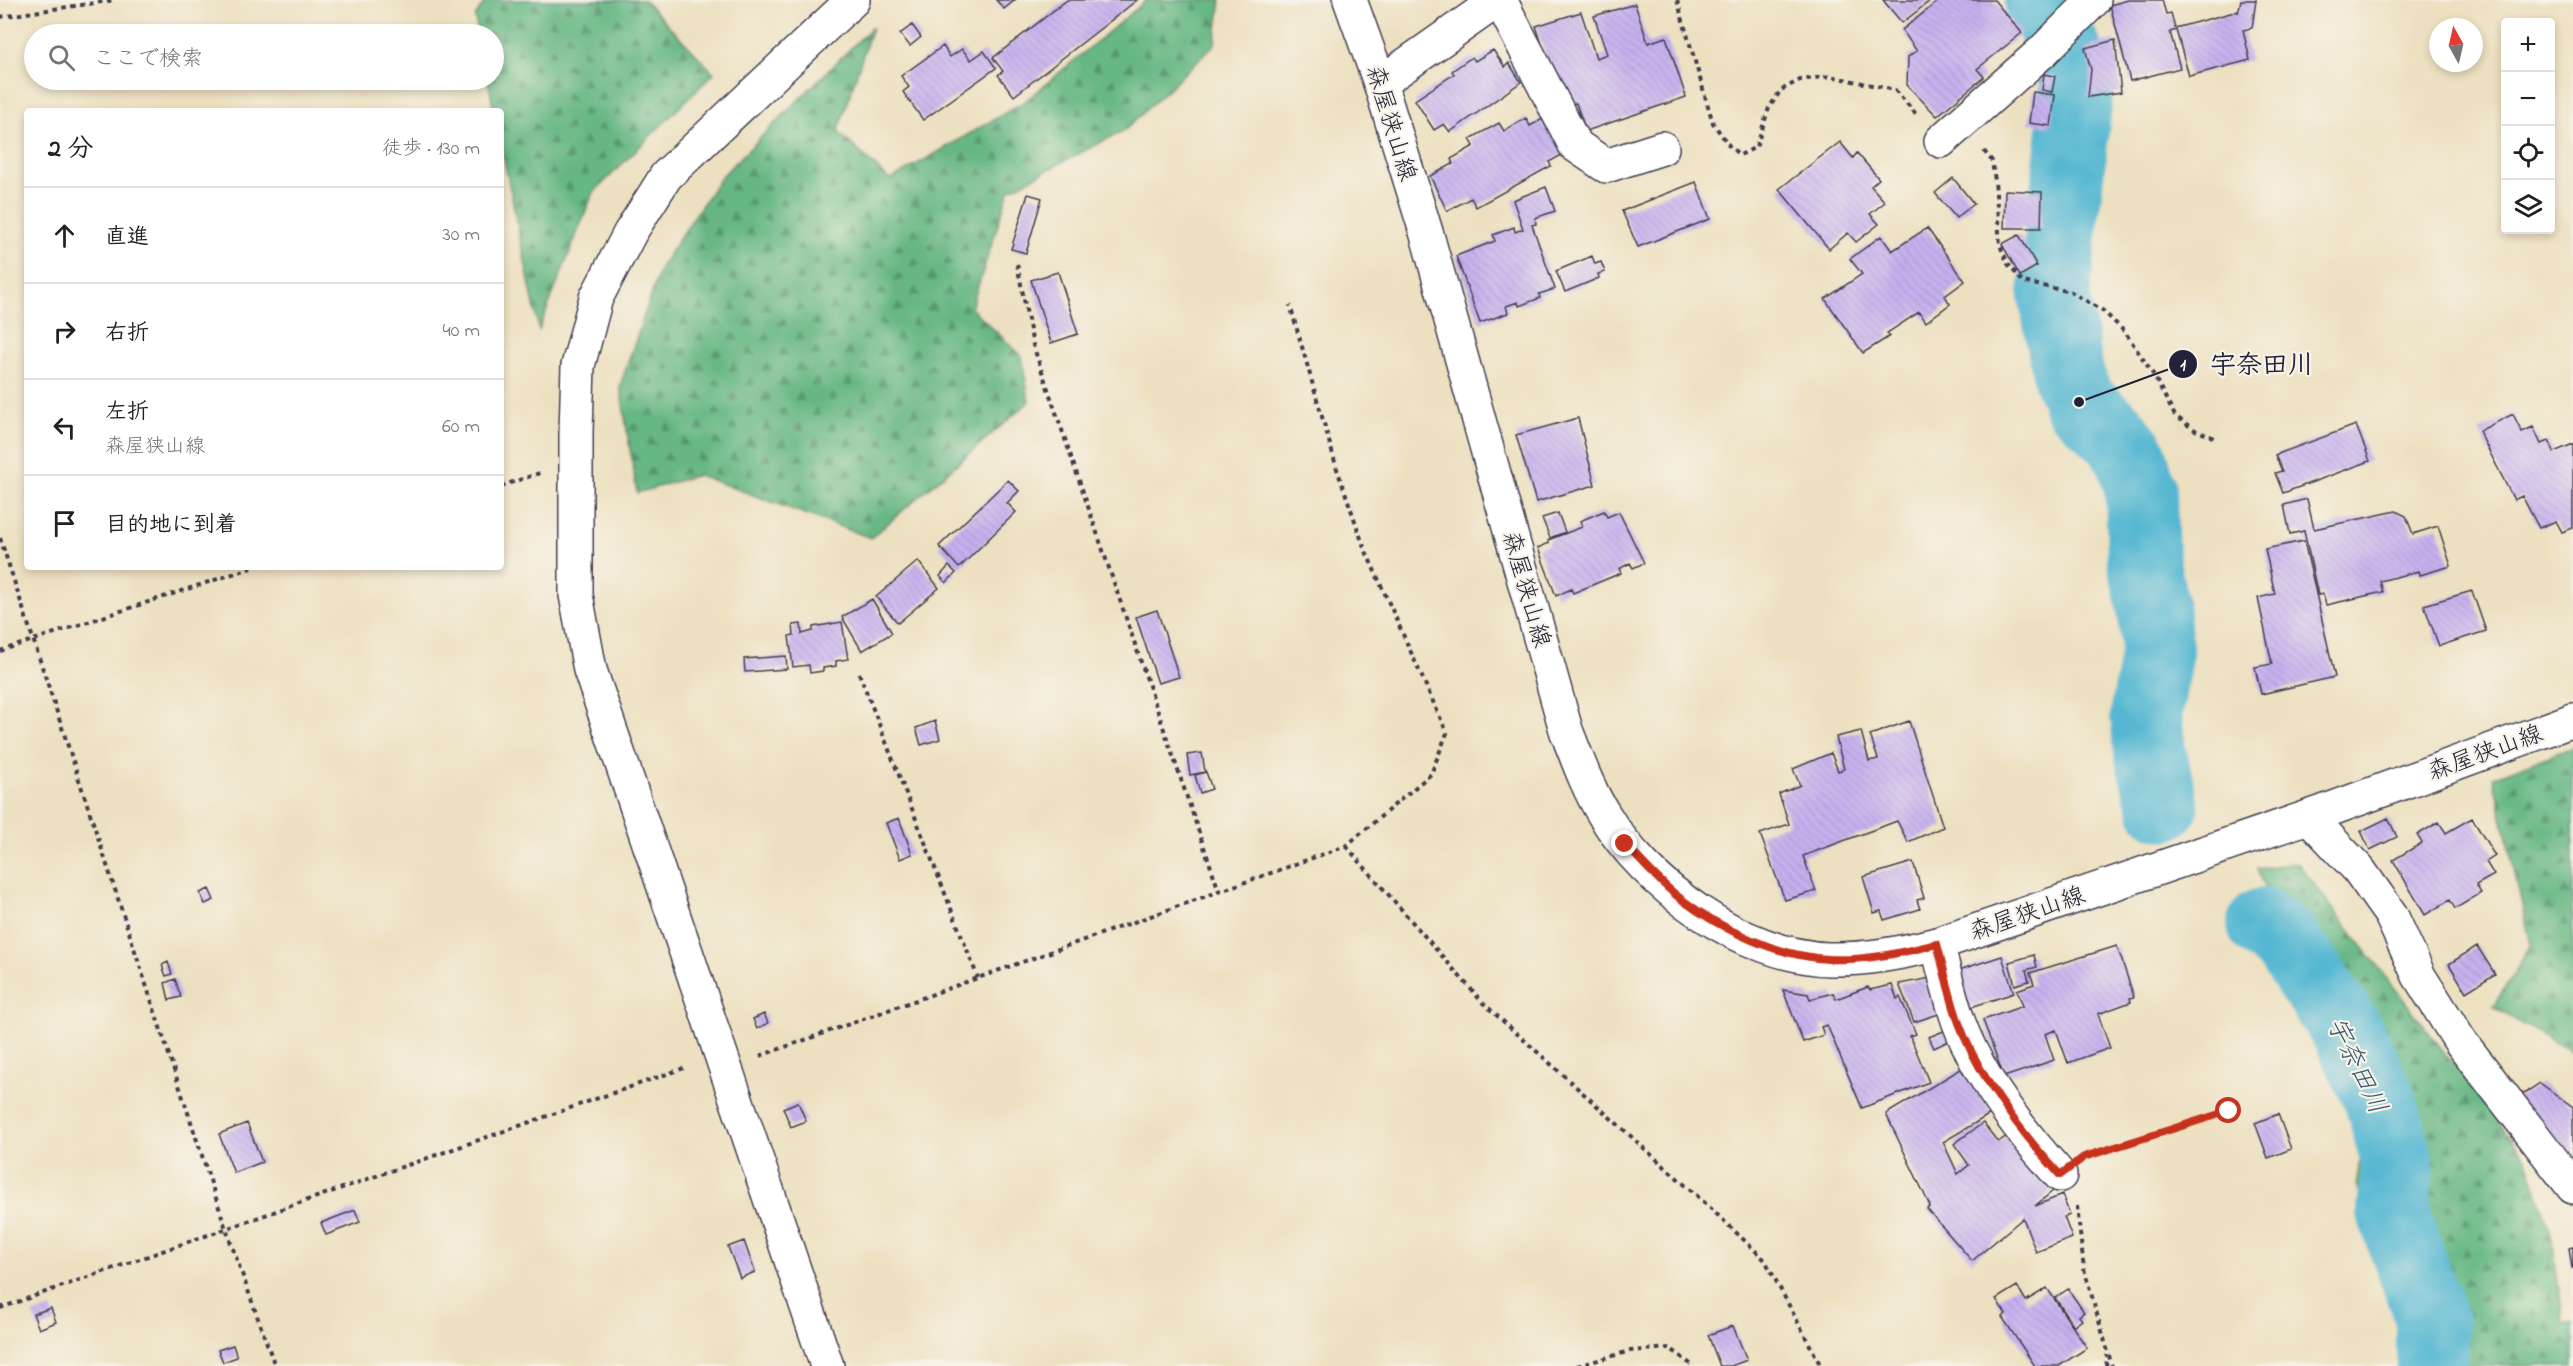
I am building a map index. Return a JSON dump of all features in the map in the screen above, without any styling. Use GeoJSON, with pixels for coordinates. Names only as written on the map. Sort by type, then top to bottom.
{"type":"FeatureCollection","features":[{"type":"Feature","properties":{"kind":"street"},"geometry":{"type":"LineString","coordinates":[[827,1366],[590,670],[576,595],[578,366],[596,298],[630,233],[666,176],[853,0]]}},
{"type":"Feature","properties":{"kind":"street","name":"森屋狭山線"},"geometry":{"type":"LineString","coordinates":[[1350,0],[1380,83],[1436,269],[1566,730],[1587,783],[1604,815],[1625,844],[1681,899],[1718,923],[1755,941],[1792,954],[1828,959],[1899,954],[1937,944],[2309,817],[2573,720]]}},
{"type":"Feature","properties":{"kind":"street"},"geometry":{"type":"LineString","coordinates":[[1380,83],[1499,0],[1575,145],[1606,166],[1662,148]]}},
{"type":"Feature","properties":{"kind":"street"},"geometry":{"type":"LineString","coordinates":[[1951,132],[2043,51],[2094,0]]}},
{"type":"Feature","properties":{"kind":"street"},"geometry":{"type":"LineString","coordinates":[[2309,817],[2359,870],[2391,915],[2419,976],[2460,1041],[2573,1187]]}},
{"type":"Feature","properties":{"kind":"street"},"geometry":{"type":"LineString","coordinates":[[1937,944],[1959,1022],[1973,1056],[2021,1130],[2060,1175]]}},
{"type":"Feature","properties":{"kind":"path"},"geometry":{"type":"LineString","coordinates":[[0,17],[115,0]]}},
{"type":"Feature","properties":{"kind":"path"},"geometry":{"type":"LineString","coordinates":[[1677,0],[1713,123],[1730,147],[1740,156],[1756,147],[1769,108],[1781,90],[1800,80],[1830,76],[1895,90],[1992,161],[2000,245],[2008,264],[2023,282],[2071,292],[2102,310],[2125,332],[2153,374],[2175,416],[2195,430],[2215,438]]}},
{"type":"Feature","properties":{"kind":"path"},"geometry":{"type":"LineString","coordinates":[[1017,264],[1033,345],[1219,891]]}},
{"type":"Feature","properties":{"kind":"path"},"geometry":{"type":"LineString","coordinates":[[0,1308],[691,1066],[759,1056],[1346,846],[1431,774],[1447,733],[1364,547],[1337,469],[1290,305]]}},
{"type":"Feature","properties":{"kind":"path"},"geometry":{"type":"LineString","coordinates":[[0,538],[226,1229],[274,1366]]}},
{"type":"Feature","properties":{"kind":"path"},"geometry":{"type":"LineString","coordinates":[[0,651],[245,570]]}},
{"type":"Feature","properties":{"kind":"path"},"geometry":{"type":"LineString","coordinates":[[859,673],[978,978]]}},
{"type":"Feature","properties":{"kind":"path"},"geometry":{"type":"LineString","coordinates":[[1346,846],[1483,1003],[1765,1260],[1821,1366]]}},
{"type":"Feature","properties":{"kind":"path"},"geometry":{"type":"LineString","coordinates":[[2112,1366],[2084,1269],[2080,1216],[2069,1185],[2060,1175],[2084,1157],[2229,1111]]}},
{"type":"Feature","properties":{"kind":"path"},"geometry":{"type":"LineString","coordinates":[[1577,1366],[1630,1351],[1670,1348],[1693,1366]]}},
{"type":"Feature","properties":{"kind":"path"},"geometry":{"type":"LineString","coordinates":[[2106,1366],[2107,1355]]}},
{"type":"Feature","properties":{"kind":"green space"},"geometry":{"type":"Polygon","coordinates":[[[486,0],[644,0],[714,73],[593,193],[539,330],[504,160],[504,108],[493,108],[490,90],[504,90],[504,24],[476,24],[475,17],[486,0]]]}},
{"type":"Feature","properties":{"kind":"green space"},"geometry":{"type":"Polygon","coordinates":[[[1147,0],[1221,0],[1215,44],[1125,130],[1009,190],[971,308],[1022,356],[1029,402],[871,538],[698,475],[637,493],[620,386],[661,266],[720,178],[872,27],[838,132],[890,180],[1024,102],[1147,0]]]}},
{"type":"Feature","properties":{"kind":"green space"},"geometry":{"type":"Polygon","coordinates":[[[2573,747],[2573,1053],[2493,1007],[2531,945],[2493,777],[2573,747]]]}},
{"type":"Feature","properties":{"kind":"green space"},"geometry":{"type":"Polygon","coordinates":[[[2297,862],[2527,1159],[2551,1234],[2564,1324],[2573,1324],[2573,1366],[2412,1366],[2403,1291],[2356,1185],[2364,1139],[2361,1069],[2286,947],[2257,869],[2297,862]]]}},
{"type":"Feature","properties":{"kind":"building"},"geometry":{"type":"Polygon","coordinates":[[[996,0],[1015,0],[1004,9],[996,0]]]}},
{"type":"Feature","properties":{"kind":"building"},"geometry":{"type":"Polygon","coordinates":[[[1067,0],[1137,0],[1014,96],[998,75],[1003,71],[993,58],[1067,0]]]}},
{"type":"Feature","properties":{"kind":"building"},"geometry":{"type":"Polygon","coordinates":[[[1883,0],[1931,0],[1902,23],[1883,0]]]}},
{"type":"Feature","properties":{"kind":"building"},"geometry":{"type":"Polygon","coordinates":[[[1940,0],[1994,0],[2022,33],[1977,69],[1984,77],[1937,116],[1907,85],[1908,57],[1917,51],[1902,30],[1940,0]]]}},
{"type":"Feature","properties":{"kind":"building"},"geometry":{"type":"Polygon","coordinates":[[[2128,0],[2162,0],[2166,14],[2171,13],[2175,28],[2238,11],[2238,13],[2241,0],[2256,0],[2252,28],[2243,30],[2250,60],[2189,76],[2176,30],[2170,32],[2180,68],[2130,81],[2110,5],[2128,0]]]}},
{"type":"Feature","properties":{"kind":"building"},"geometry":{"type":"Polygon","coordinates":[[[1635,4],[1648,43],[1666,37],[1686,97],[1586,131],[1576,103],[1562,107],[1536,26],[1581,12],[1596,58],[1607,54],[1594,16],[1635,4]]]}},
{"type":"Feature","properties":{"kind":"building"},"geometry":{"type":"Polygon","coordinates":[[[912,25],[921,37],[910,46],[900,34],[912,25]]]}},
{"type":"Feature","properties":{"kind":"building"},"geometry":{"type":"Polygon","coordinates":[[[2115,40],[2121,92],[2088,97],[2091,70],[2085,48],[2115,40]]]}},
{"type":"Feature","properties":{"kind":"building"},"geometry":{"type":"Polygon","coordinates":[[[943,46],[950,57],[962,49],[971,60],[984,51],[996,68],[923,120],[903,92],[909,87],[901,76],[943,46]]]}},
{"type":"Feature","properties":{"kind":"building"},"geometry":{"type":"Polygon","coordinates":[[[1493,50],[1505,67],[1509,63],[1521,82],[1450,132],[1444,124],[1434,130],[1415,100],[1454,74],[1452,71],[1472,57],[1475,61],[1493,50]]]}},
{"type":"Feature","properties":{"kind":"building"},"geometry":{"type":"Polygon","coordinates":[[[2044,74],[2055,76],[2052,92],[2042,90],[2044,74]]]}},
{"type":"Feature","properties":{"kind":"building"},"geometry":{"type":"Polygon","coordinates":[[[2033,92],[2055,95],[2051,126],[2029,123],[2033,92]]]}},
{"type":"Feature","properties":{"kind":"building"},"geometry":{"type":"Polygon","coordinates":[[[1548,116],[1567,152],[1549,162],[1551,166],[1476,207],[1471,198],[1447,211],[1430,176],[1453,164],[1451,159],[1474,146],[1470,139],[1499,123],[1504,131],[1526,118],[1530,126],[1548,116]]]}},
{"type":"Feature","properties":{"kind":"building"},"geometry":{"type":"Polygon","coordinates":[[[1840,142],[1853,158],[1857,153],[1879,179],[1871,186],[1885,202],[1870,214],[1879,224],[1856,242],[1848,233],[1829,249],[1779,189],[1840,142]]]}},
{"type":"Feature","properties":{"kind":"building"},"geometry":{"type":"Polygon","coordinates":[[[1953,178],[1974,204],[1956,218],[1935,193],[1953,178]]]}},
{"type":"Feature","properties":{"kind":"building"},"geometry":{"type":"Polygon","coordinates":[[[1696,182],[1710,219],[1638,247],[1622,211],[1696,182]]]}},
{"type":"Feature","properties":{"kind":"building"},"geometry":{"type":"Polygon","coordinates":[[[1546,187],[1555,211],[1535,218],[1536,224],[1532,225],[1555,289],[1539,294],[1540,298],[1519,306],[1518,302],[1506,306],[1508,313],[1480,323],[1456,256],[1495,241],[1493,235],[1514,227],[1515,232],[1523,229],[1513,200],[1546,187]]]}},
{"type":"Feature","properties":{"kind":"building"},"geometry":{"type":"Polygon","coordinates":[[[2005,190],[2042,192],[2041,228],[2004,228],[2005,190]]]}},
{"type":"Feature","properties":{"kind":"building"},"geometry":{"type":"Polygon","coordinates":[[[1028,194],[1042,198],[1026,253],[1011,249],[1028,194]]]}},
{"type":"Feature","properties":{"kind":"building"},"geometry":{"type":"Polygon","coordinates":[[[1927,228],[1965,281],[1945,296],[1950,304],[1926,322],[1919,312],[1887,333],[1890,336],[1863,353],[1825,299],[1862,274],[1850,259],[1881,236],[1892,251],[1927,228]]]}},
{"type":"Feature","properties":{"kind":"building"},"geometry":{"type":"Polygon","coordinates":[[[2019,235],[2037,266],[2020,276],[2002,244],[2019,235]]]}},
{"type":"Feature","properties":{"kind":"building"},"geometry":{"type":"Polygon","coordinates":[[[1592,256],[1595,264],[1601,262],[1605,272],[1598,274],[1599,278],[1565,292],[1556,271],[1592,256]]]}},
{"type":"Feature","properties":{"kind":"building"},"geometry":{"type":"Polygon","coordinates":[[[1058,272],[1078,334],[1051,343],[1031,280],[1058,272]]]}},
{"type":"Feature","properties":{"kind":"building"},"geometry":{"type":"Polygon","coordinates":[[[2513,414],[2522,432],[2533,427],[2541,444],[2548,441],[2554,452],[2573,444],[2573,528],[2562,532],[2556,521],[2539,528],[2522,496],[2514,500],[2479,431],[2513,414]]]}},
{"type":"Feature","properties":{"kind":"building"},"geometry":{"type":"Polygon","coordinates":[[[1578,418],[1595,485],[1536,502],[1516,435],[1578,418]]]}},
{"type":"Feature","properties":{"kind":"building"},"geometry":{"type":"Polygon","coordinates":[[[2356,425],[2370,461],[2283,493],[2275,473],[2282,471],[2275,455],[2356,425]]]}},
{"type":"Feature","properties":{"kind":"building"},"geometry":{"type":"Polygon","coordinates":[[[1008,480],[1019,491],[1007,503],[1016,512],[959,568],[939,546],[1008,480]]]}},
{"type":"Feature","properties":{"kind":"building"},"geometry":{"type":"Polygon","coordinates":[[[2307,499],[2314,529],[2396,511],[2406,516],[2413,534],[2438,526],[2451,566],[2420,575],[2419,571],[2380,581],[2383,592],[2326,605],[2323,594],[2318,595],[2304,531],[2290,534],[2284,505],[2307,499]]]}},
{"type":"Feature","properties":{"kind":"building"},"geometry":{"type":"Polygon","coordinates":[[[1604,511],[1607,517],[1619,512],[1644,563],[1633,568],[1630,563],[1619,569],[1621,573],[1573,593],[1571,589],[1556,596],[1538,548],[1549,543],[1548,540],[1582,527],[1580,521],[1604,511]]]}},
{"type":"Feature","properties":{"kind":"building"},"geometry":{"type":"Polygon","coordinates":[[[1558,513],[1565,532],[1550,538],[1542,518],[1558,513]]]}},
{"type":"Feature","properties":{"kind":"building"},"geometry":{"type":"Polygon","coordinates":[[[2304,541],[2335,677],[2261,694],[2255,667],[2272,664],[2258,598],[2275,594],[2265,549],[2304,541]]]}},
{"type":"Feature","properties":{"kind":"building"},"geometry":{"type":"Polygon","coordinates":[[[918,561],[939,588],[898,623],[876,597],[918,561]]]}},
{"type":"Feature","properties":{"kind":"building"},"geometry":{"type":"Polygon","coordinates":[[[949,566],[956,573],[946,583],[940,576],[949,566]]]}},
{"type":"Feature","properties":{"kind":"building"},"geometry":{"type":"Polygon","coordinates":[[[2472,591],[2486,631],[2439,646],[2424,605],[2472,591]]]}},
{"type":"Feature","properties":{"kind":"building"},"geometry":{"type":"Polygon","coordinates":[[[872,599],[892,633],[862,651],[842,617],[872,599]]]}},
{"type":"Feature","properties":{"kind":"building"},"geometry":{"type":"Polygon","coordinates":[[[1157,610],[1179,677],[1158,683],[1136,617],[1157,610]]]}},
{"type":"Feature","properties":{"kind":"building"},"geometry":{"type":"Polygon","coordinates":[[[842,622],[848,659],[836,661],[836,666],[823,668],[823,671],[810,673],[809,665],[793,667],[789,636],[794,635],[793,625],[801,624],[802,634],[813,631],[813,627],[842,622]]]}},
{"type":"Feature","properties":{"kind":"building"},"geometry":{"type":"Polygon","coordinates":[[[786,656],[787,669],[745,672],[744,659],[786,656]]]}},
{"type":"Feature","properties":{"kind":"building"},"geometry":{"type":"Polygon","coordinates":[[[935,721],[940,739],[921,745],[916,728],[935,721]]]}},
{"type":"Feature","properties":{"kind":"building"},"geometry":{"type":"Polygon","coordinates":[[[1909,721],[1943,827],[1908,842],[1897,821],[1803,856],[1816,891],[1785,900],[1760,834],[1789,824],[1779,794],[1800,785],[1793,769],[1831,753],[1838,771],[1844,769],[1836,737],[1861,731],[1869,761],[1878,759],[1870,735],[1909,721]]]}},
{"type":"Feature","properties":{"kind":"building"},"geometry":{"type":"Polygon","coordinates":[[[1202,753],[1205,772],[1190,775],[1187,755],[1202,753]]]}},
{"type":"Feature","properties":{"kind":"building"},"geometry":{"type":"Polygon","coordinates":[[[1206,772],[1212,789],[1200,793],[1195,775],[1206,772]]]}},
{"type":"Feature","properties":{"kind":"building"},"geometry":{"type":"Polygon","coordinates":[[[899,818],[912,854],[900,859],[886,823],[899,818]]]}},
{"type":"Feature","properties":{"kind":"building"},"geometry":{"type":"Polygon","coordinates":[[[2388,818],[2397,837],[2370,850],[2361,831],[2388,818]]]}},
{"type":"Feature","properties":{"kind":"building"},"geometry":{"type":"Polygon","coordinates":[[[2472,818],[2495,856],[2486,862],[2494,875],[2476,885],[2481,893],[2455,909],[2450,900],[2425,915],[2393,860],[2422,843],[2417,835],[2439,822],[2446,833],[2472,818]]]}},
{"type":"Feature","properties":{"kind":"building"},"geometry":{"type":"Polygon","coordinates":[[[1913,862],[1924,898],[1917,900],[1920,909],[1884,920],[1881,911],[1874,913],[1863,877],[1913,862]]]}},
{"type":"Feature","properties":{"kind":"building"},"geometry":{"type":"Polygon","coordinates":[[[209,889],[214,900],[205,904],[200,893],[209,889]]]}},
{"type":"Feature","properties":{"kind":"building"},"geometry":{"type":"Polygon","coordinates":[[[2117,946],[2134,997],[2130,998],[2131,1002],[2098,1014],[2110,1048],[2068,1063],[2056,1030],[2045,1034],[2054,1060],[2004,1077],[1983,1020],[2023,1006],[2017,990],[2034,984],[2030,973],[2117,946]]]}},
{"type":"Feature","properties":{"kind":"building"},"geometry":{"type":"Polygon","coordinates":[[[2477,946],[2495,974],[2466,992],[2449,964],[2477,946]]]}},
{"type":"Feature","properties":{"kind":"building"},"geometry":{"type":"Polygon","coordinates":[[[2034,955],[2037,967],[2026,970],[2029,981],[2015,985],[2009,962],[2034,955]]]}},
{"type":"Feature","properties":{"kind":"building"},"geometry":{"type":"Polygon","coordinates":[[[2002,956],[2014,993],[1968,1008],[1956,971],[2002,956]]]}},
{"type":"Feature","properties":{"kind":"building"},"geometry":{"type":"Polygon","coordinates":[[[168,962],[172,974],[166,976],[162,965],[168,962]]]}},
{"type":"Feature","properties":{"kind":"building"},"geometry":{"type":"Polygon","coordinates":[[[1931,978],[1945,1012],[1914,1022],[1899,984],[1931,978]]]}},
{"type":"Feature","properties":{"kind":"building"},"geometry":{"type":"Polygon","coordinates":[[[175,979],[181,997],[169,1000],[165,983],[175,979]]]}},
{"type":"Feature","properties":{"kind":"building"},"geometry":{"type":"Polygon","coordinates":[[[1892,985],[1897,999],[1900,997],[1916,1034],[1910,1036],[1929,1082],[1862,1108],[1827,1025],[1821,1027],[1824,1035],[1803,1042],[1783,990],[1808,994],[1810,999],[1833,993],[1836,999],[1868,987],[1870,990],[1892,985]]]}},
{"type":"Feature","properties":{"kind":"building"},"geometry":{"type":"Polygon","coordinates":[[[764,1014],[768,1023],[757,1029],[753,1019],[764,1014]]]}},
{"type":"Feature","properties":{"kind":"building"},"geometry":{"type":"Polygon","coordinates":[[[1946,1030],[1951,1040],[1934,1048],[1929,1037],[1946,1030]]]}},
{"type":"Feature","properties":{"kind":"building"},"geometry":{"type":"Polygon","coordinates":[[[1964,1067],[1992,1113],[1943,1142],[1958,1174],[1969,1165],[1954,1144],[1983,1123],[1998,1142],[2007,1136],[2054,1190],[2035,1206],[2062,1195],[2070,1215],[2064,1217],[2072,1238],[2036,1252],[2023,1218],[1972,1261],[1927,1209],[1930,1206],[1886,1114],[1964,1067]]]}},
{"type":"Feature","properties":{"kind":"building"},"geometry":{"type":"Polygon","coordinates":[[[2540,1083],[2573,1107],[2573,1168],[2516,1099],[2540,1083]]]}},
{"type":"Feature","properties":{"kind":"building"},"geometry":{"type":"Polygon","coordinates":[[[798,1102],[806,1121],[791,1127],[783,1108],[798,1102]]]}},
{"type":"Feature","properties":{"kind":"building"},"geometry":{"type":"Polygon","coordinates":[[[2278,1114],[2291,1149],[2268,1158],[2255,1123],[2278,1114]]]}},
{"type":"Feature","properties":{"kind":"building"},"geometry":{"type":"Polygon","coordinates":[[[247,1123],[262,1162],[234,1173],[219,1134],[247,1123]]]}},
{"type":"Feature","properties":{"kind":"building"},"geometry":{"type":"Polygon","coordinates":[[[355,1210],[360,1222],[326,1235],[321,1223],[355,1210]]]}},
{"type":"Feature","properties":{"kind":"building"},"geometry":{"type":"Polygon","coordinates":[[[744,1241],[755,1272],[740,1278],[728,1247],[744,1241]]]}},
{"type":"Feature","properties":{"kind":"building"},"geometry":{"type":"Polygon","coordinates":[[[2573,1247],[2573,1268],[2572,1268],[2569,1248],[2573,1247]]]}},
{"type":"Feature","properties":{"kind":"building"},"geometry":{"type":"Polygon","coordinates":[[[2017,1286],[2026,1301],[2047,1288],[2087,1348],[2059,1366],[2035,1366],[2002,1317],[2006,1314],[1996,1299],[2017,1286]]]}},
{"type":"Feature","properties":{"kind":"building"},"geometry":{"type":"Polygon","coordinates":[[[2068,1289],[2084,1312],[2079,1316],[2082,1320],[2074,1326],[2055,1298],[2068,1289]]]}},
{"type":"Feature","properties":{"kind":"building"},"geometry":{"type":"Polygon","coordinates":[[[51,1308],[56,1322],[39,1329],[33,1314],[51,1308]]]}},
{"type":"Feature","properties":{"kind":"building"},"geometry":{"type":"Polygon","coordinates":[[[1733,1326],[1747,1360],[1731,1366],[1720,1366],[1708,1335],[1733,1326]]]}},
{"type":"Feature","properties":{"kind":"building"},"geometry":{"type":"Polygon","coordinates":[[[233,1345],[237,1357],[223,1362],[218,1350],[233,1345]]]}},
{"type":"Feature","properties":{"kind":"waterway","name":"宇奈田川"},"geometry":{"type":"LineString","coordinates":[[2040,0],[2074,67],[2077,97],[2054,295],[2069,377],[2079,402],[2113,432],[2131,455],[2141,492],[2143,558],[2154,614],[2157,650],[2146,716],[2150,752],[2163,805]]}},
{"type":"Feature","properties":{"kind":"waterway","name":"宇奈田川"},"geometry":{"type":"LineString","coordinates":[[2263,924],[2287,943],[2347,1031],[2379,1097],[2398,1163],[2393,1212],[2432,1321],[2432,1366]]}},
{"type":"Feature","properties":{"kind":"place","name":"宇奈田川"},"geometry":{"type":"Point","coordinates":[2079,402]}},
{"type":"Feature","properties":{"kind":"route"},"geometry":{"type":"LineString","coordinates":[[1625,844],[1681,899],[1718,923],[1755,941],[1792,954],[1828,959],[1860,958],[1899,954],[1937,944],[1959,1022],[1973,1056],[2021,1130],[2060,1175],[2084,1157],[2229,1111]]}}]}
